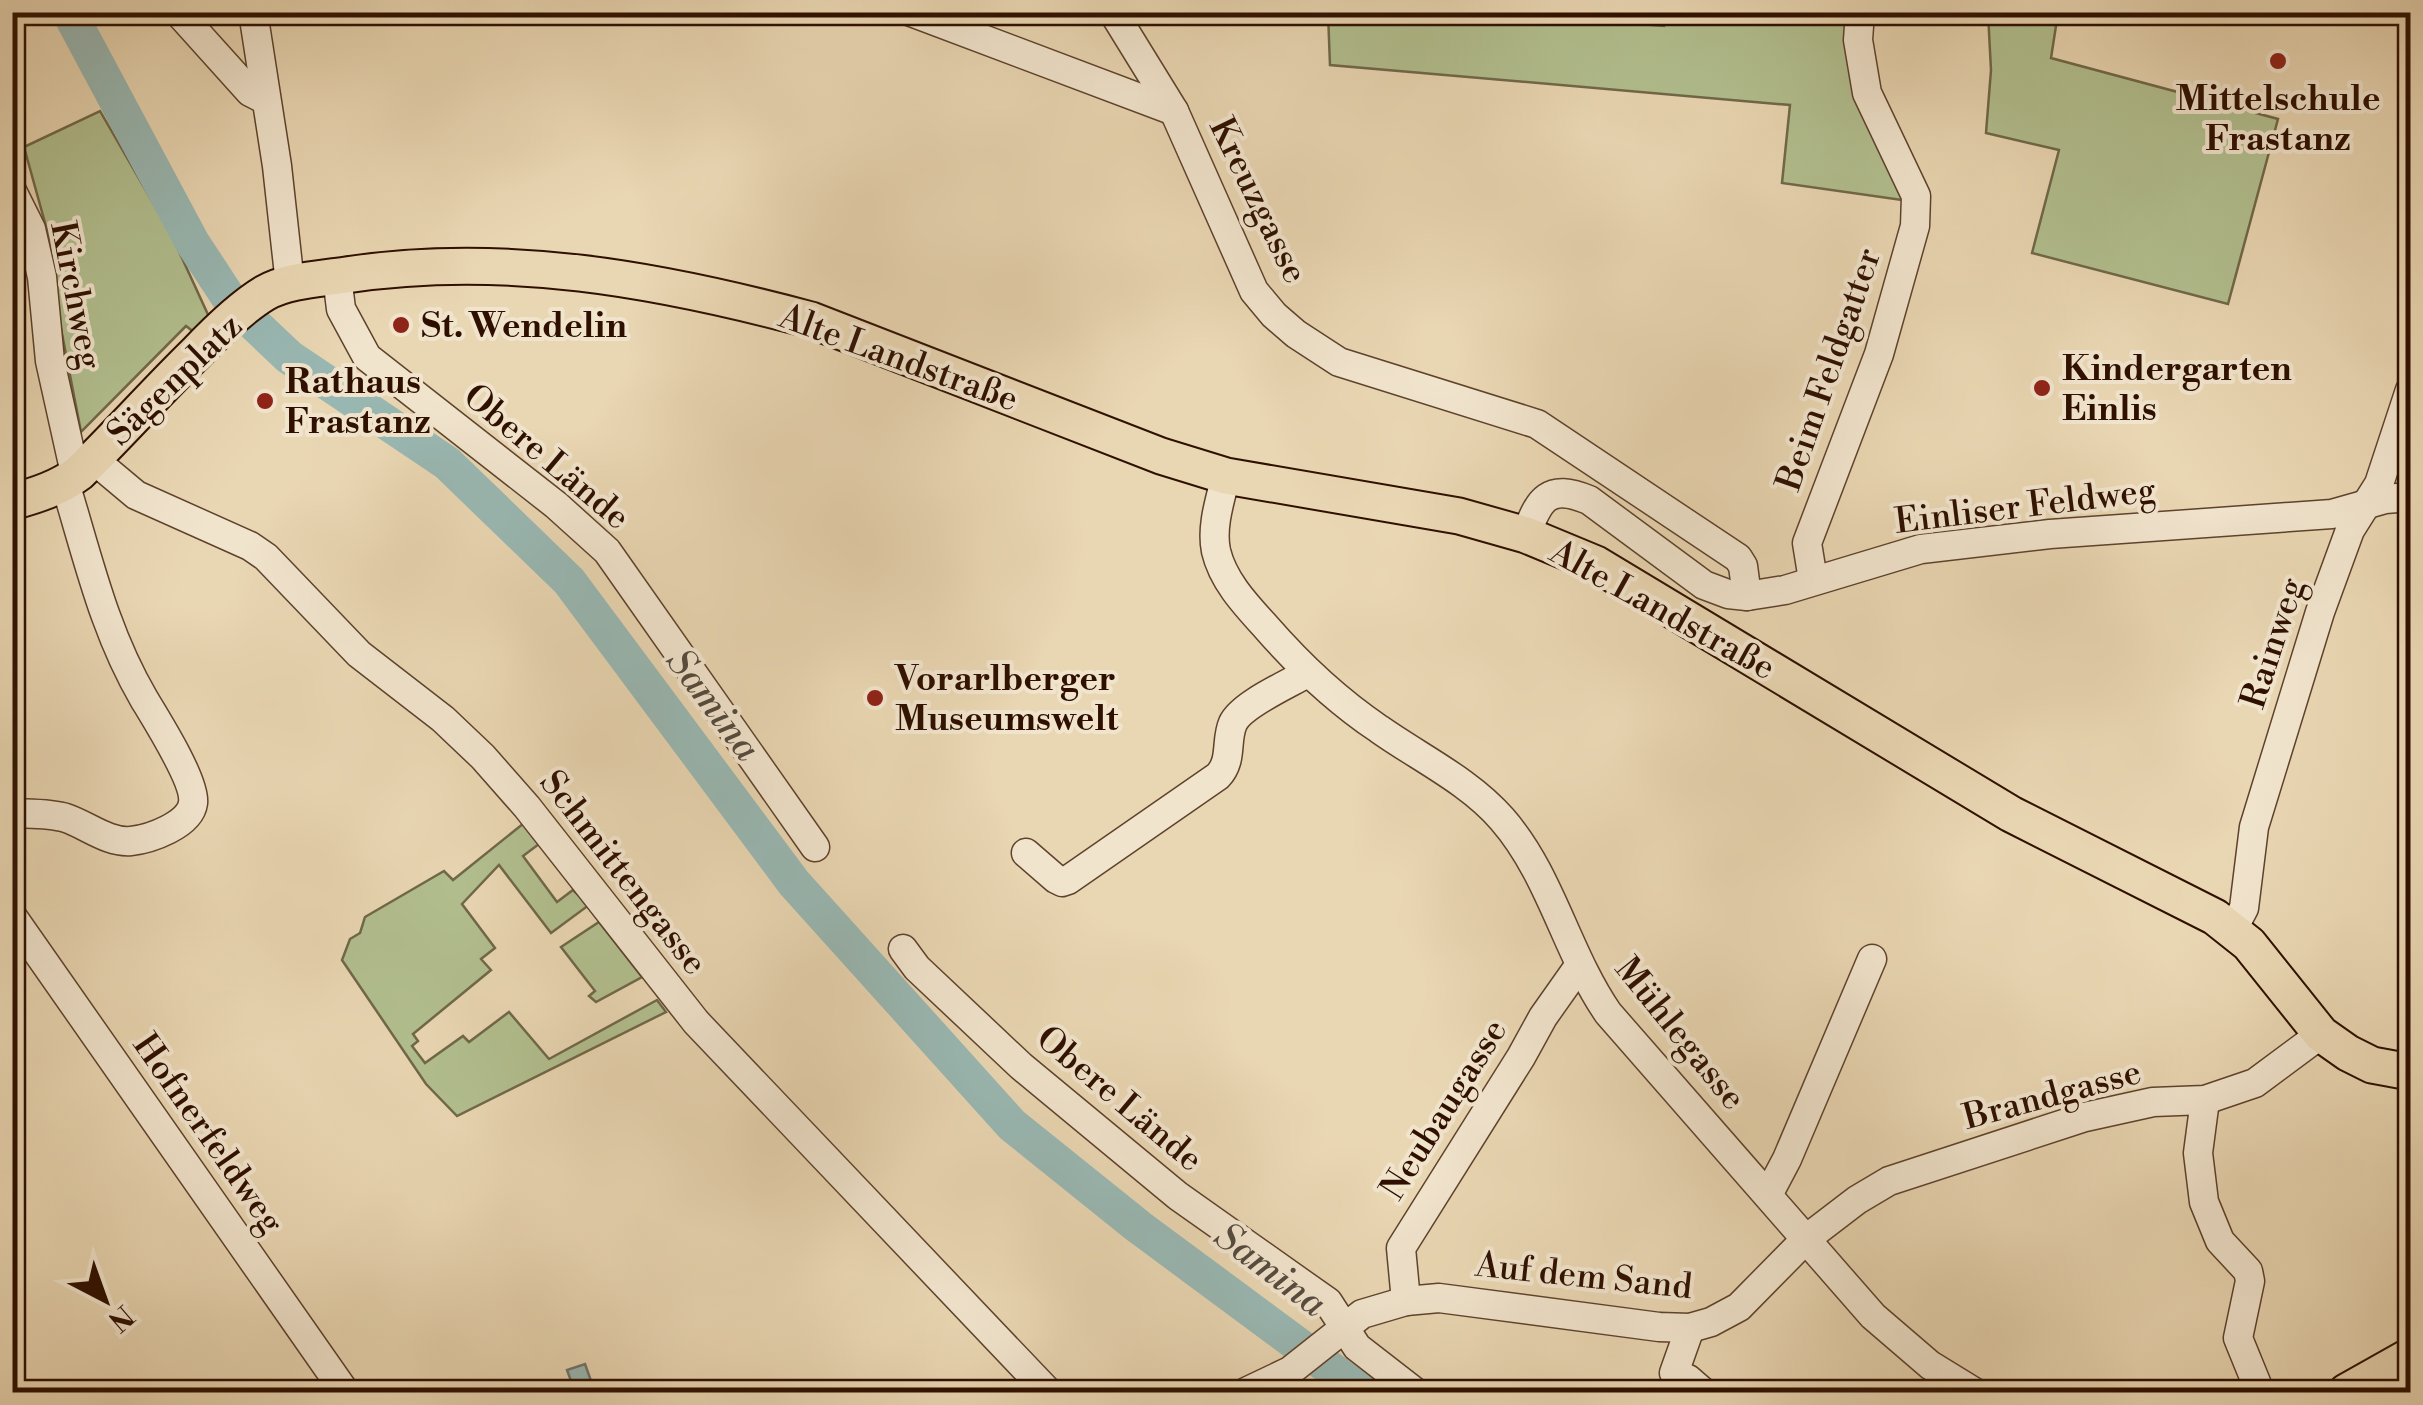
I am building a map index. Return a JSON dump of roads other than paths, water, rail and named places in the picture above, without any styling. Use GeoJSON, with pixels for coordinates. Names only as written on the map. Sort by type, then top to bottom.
{"type":"FeatureCollection","features":[{"type":"Feature","properties":{"kind":"main road","name":"Alte Landstraße"},"geometry":{"type":"LineString","coordinates":[[277,289],[336,276],[444,264],[531,266],[661,284],[812,320],[1161,456],[1226,476],[1459,516],[1526,535],[1596,564],[2011,814],[2234,929],[2321,1034],[2372,1065],[2410,1072]]}},
{"type":"Feature","properties":{"kind":"main road","name":"Sägenplatz"},"geometry":{"type":"LineString","coordinates":[[12,502],[79,472],[218,331],[277,289]]}},
{"type":"Feature","properties":{"kind":"main road"},"geometry":{"type":"LineString","coordinates":[[2346,1392],[2410,1356]]}},
{"type":"Feature","properties":{"kind":"street"},"geometry":{"type":"LineString","coordinates":[[178,12],[250,92],[264,100]]}},
{"type":"Feature","properties":{"kind":"street"},"geometry":{"type":"LineString","coordinates":[[252,12],[277,166],[277,289]]}},
{"type":"Feature","properties":{"kind":"street","name":"Kreuzgasse"},"geometry":{"type":"LineString","coordinates":[[912,12],[1174,110]]}},
{"type":"Feature","properties":{"kind":"street","name":"Kreuzgasse"},"geometry":{"type":"LineString","coordinates":[[1113,12],[1174,110],[1254,291],[1274,314],[1338,362],[1537,424],[1738,558],[1748,596]]}},
{"type":"Feature","properties":{"kind":"street","name":"Beim Feldgatter"},"geometry":{"type":"LineString","coordinates":[[1814,580],[1808,543],[1879,354],[1915,226],[1916,196],[1867,93],[1858,40],[1860,12]]}},
{"type":"Feature","properties":{"kind":"street","name":"Kirchweg"},"geometry":{"type":"LineString","coordinates":[[12,191],[31,229],[42,276],[50,361],[72,460],[79,472]]}},
{"type":"Feature","properties":{"kind":"street","name":"Obere Lände"},"geometry":{"type":"LineString","coordinates":[[336,276],[341,309],[367,358],[556,504],[607,551],[815,847]]}},
{"type":"Feature","properties":{"kind":"street","name":"Rainweg"},"geometry":{"type":"LineString","coordinates":[[2234,929],[2244,908],[2254,827],[2320,612],[2350,530],[2379,484],[2410,390]]}},
{"type":"Feature","properties":{"kind":"street"},"geometry":{"type":"LineString","coordinates":[[12,813],[64,817],[122,841],[143,839],[166,830],[185,817],[194,804],[164,733],[112,635],[92,584],[79,472]]}},
{"type":"Feature","properties":{"kind":"street","name":"Schmittengasse"},"geometry":{"type":"LineString","coordinates":[[79,472],[266,556],[359,654],[460,735],[527,807],[696,1022],[1048,1392]]}},
{"type":"Feature","properties":{"kind":"street","name":"Mühlegasse"},"geometry":{"type":"LineString","coordinates":[[1226,476],[1215,548],[1224,574],[1307,673],[1374,726],[1491,807],[1534,866],[1579,966],[1608,1013],[1872,1316],[1930,1365],[1974,1392]]}},
{"type":"Feature","properties":{"kind":"street","name":"Einliser Feldweg"},"geometry":{"type":"LineString","coordinates":[[1526,535],[1536,506],[1543,499],[1563,492],[1575,494],[1589,500],[1704,585],[1748,596],[1785,590],[1921,549],[2050,534],[2332,514],[2410,498]]}},
{"type":"Feature","properties":{"kind":"street"},"geometry":{"type":"LineString","coordinates":[[1026,854],[1056,880],[1068,880],[1218,776],[1227,765],[1236,717],[1307,673]]}},
{"type":"Feature","properties":{"kind":"street","name":"Hofnerfeldweg"},"geometry":{"type":"LineString","coordinates":[[12,916],[345,1392]]}},
{"type":"Feature","properties":{"kind":"street","name":"Obere Lände"},"geometry":{"type":"LineString","coordinates":[[903,950],[1020,1066],[1178,1196],[1328,1302],[1338,1333],[1415,1392]]}},
{"type":"Feature","properties":{"kind":"street"},"geometry":{"type":"LineString","coordinates":[[1768,1196],[1872,958]]}},
{"type":"Feature","properties":{"kind":"street","name":"Neubaugasse"},"geometry":{"type":"LineString","coordinates":[[1406,1301],[1401,1248],[1543,1017],[1579,966]]}},
{"type":"Feature","properties":{"kind":"street","name":"Brandgasse"},"geometry":{"type":"LineString","coordinates":[[1806,1239],[1889,1181],[2085,1117],[2152,1102],[2205,1100],[2255,1083],[2321,1034]]}},
{"type":"Feature","properties":{"kind":"street"},"geometry":{"type":"LineString","coordinates":[[2205,1100],[2198,1153],[2204,1202],[2220,1241],[2248,1271],[2250,1281],[2238,1338],[2260,1392]]}},
{"type":"Feature","properties":{"kind":"street","name":"Auf dem Sand"},"geometry":{"type":"LineString","coordinates":[[1246,1392],[1290,1381],[1362,1314],[1406,1301],[1439,1298],[1690,1328],[1740,1307],[1806,1239]]}},
{"type":"Feature","properties":{"kind":"street"},"geometry":{"type":"LineString","coordinates":[[1669,1383],[1690,1328]]}},
{"type":"Feature","properties":{"kind":"street"},"geometry":{"type":"LineString","coordinates":[[1669,1383],[1688,1379],[1703,1392]]}},
{"type":"Feature","properties":{"kind":"water"},"geometry":{"type":"Polygon","coordinates":[[[585,1364],[595,1392],[575,1392],[567,1370],[585,1364]]]}},
{"type":"Feature","properties":{"kind":"waterway","name":"Samina"},"geometry":{"type":"LineString","coordinates":[[69,12],[192,242],[232,303],[289,357],[447,463],[569,581],[794,883],[1012,1125],[1139,1227],[1362,1392]]}},
{"type":"Feature","properties":{"kind":"place","name":"Mittelschule Frastanz"},"geometry":{"type":"Point","coordinates":[2278,61]}},
{"type":"Feature","properties":{"kind":"place","name":"St. Wendelin"},"geometry":{"type":"Point","coordinates":[401,325]}},
{"type":"Feature","properties":{"kind":"place","name":"Kindergarten Einlis"},"geometry":{"type":"Point","coordinates":[2042,388]}},
{"type":"Feature","properties":{"kind":"place","name":"Rathaus Frastanz"},"geometry":{"type":"Point","coordinates":[265,401]}},
{"type":"Feature","properties":{"kind":"place","name":"Vorarlberger Museumswelt"},"geometry":{"type":"Point","coordinates":[875,698]}}]}
